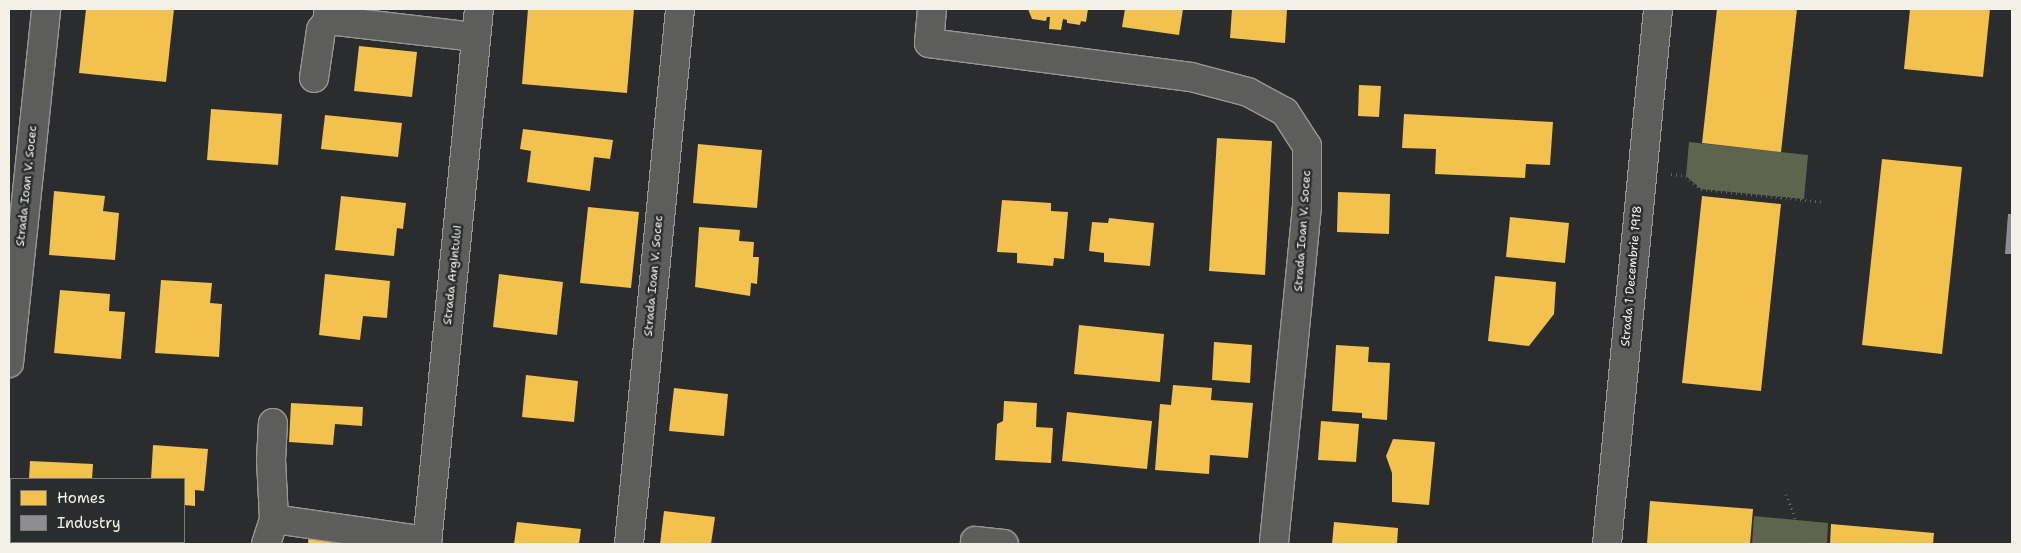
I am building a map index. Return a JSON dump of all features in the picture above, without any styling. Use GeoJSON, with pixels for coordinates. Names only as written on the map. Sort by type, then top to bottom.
{"type":"FeatureCollection","features":[{"type":"Feature","properties":{"kind":"street","name":"Strada Ioan V. Socec"},"geometry":{"type":"LineString","coordinates":[[9,362],[46,9]]}},
{"type":"Feature","properties":{"kind":"street","name":"Strada Argintului"},"geometry":{"type":"LineString","coordinates":[[274,518],[427,543],[479,9]]}},
{"type":"Feature","properties":{"kind":"street","name":"Strada Ioan V. Socec"},"geometry":{"type":"LineString","coordinates":[[629,544],[680,9]]}},
{"type":"Feature","properties":{"kind":"street","name":"Strada Ioan V. Socec"},"geometry":{"type":"LineString","coordinates":[[932,9],[929,43],[1190,77],[1248,92],[1285,112],[1307,146],[1307,206],[1274,544]]}},
{"type":"Feature","properties":{"kind":"street","name":"Strada 1 Decembrie 1918"},"geometry":{"type":"LineString","coordinates":[[1607,544],[1658,9]]}},
{"type":"Feature","properties":{"kind":"street"},"geometry":{"type":"LineString","coordinates":[[314,78],[321,30],[328,14],[476,36]]}},
{"type":"Feature","properties":{"kind":"street"},"geometry":{"type":"LineString","coordinates":[[266,544],[274,518],[271,460],[273,423]]}},
{"type":"Feature","properties":{"kind":"street"},"geometry":{"type":"LineString","coordinates":[[975,541],[1004,544]]}},
{"type":"Feature","properties":{"kind":"path"},"geometry":{"type":"LineString","coordinates":[[1670,174],[1686,176],[1701,189],[1824,202]]}},
{"type":"Feature","properties":{"kind":"path"},"geometry":{"type":"LineString","coordinates":[[1786,494],[1805,544]]}},
{"type":"Feature","properties":{"kind":"green space"},"geometry":{"type":"Polygon","coordinates":[[[1689,142],[1808,155],[1804,199],[1701,189],[1686,176],[1689,142]]]}},
{"type":"Feature","properties":{"kind":"green space"},"geometry":{"type":"Polygon","coordinates":[[[1754,516],[1828,523],[1827,544],[1752,544],[1754,516]]]}},
{"type":"Feature","properties":{"kind":"building: Homes"},"geometry":{"type":"Polygon","coordinates":[[[86,9],[174,9],[166,82],[79,73],[86,9]]]}},
{"type":"Feature","properties":{"kind":"building: Homes"},"geometry":{"type":"Polygon","coordinates":[[[528,9],[634,9],[627,93],[522,84],[528,9]]]}},
{"type":"Feature","properties":{"kind":"building: Homes"},"geometry":{"type":"Polygon","coordinates":[[[1028,9],[1088,9],[1086,22],[1081,21],[1080,25],[1067,23],[1067,20],[1063,19],[1061,30],[1049,29],[1050,17],[1047,17],[1046,21],[1032,19],[1028,9]]]}},
{"type":"Feature","properties":{"kind":"building: Homes"},"geometry":{"type":"Polygon","coordinates":[[[1125,9],[1183,9],[1179,35],[1122,27],[1125,9]]]}},
{"type":"Feature","properties":{"kind":"building: Homes"},"geometry":{"type":"Polygon","coordinates":[[[1232,9],[1287,9],[1285,43],[1230,38],[1232,9]]]}},
{"type":"Feature","properties":{"kind":"building: Homes"},"geometry":{"type":"Polygon","coordinates":[[[1717,9],[1797,9],[1781,152],[1702,143],[1717,9]]]}},
{"type":"Feature","properties":{"kind":"building: Homes"},"geometry":{"type":"Polygon","coordinates":[[[1910,9],[1990,9],[1983,77],[1904,69],[1910,9]]]}},
{"type":"Feature","properties":{"kind":"building: Homes"},"geometry":{"type":"Polygon","coordinates":[[[359,46],[417,52],[412,97],[354,91],[359,46]]]}},
{"type":"Feature","properties":{"kind":"building: Homes"},"geometry":{"type":"Polygon","coordinates":[[[1359,85],[1381,86],[1379,117],[1358,116],[1359,85]]]}},
{"type":"Feature","properties":{"kind":"building: Homes"},"geometry":{"type":"Polygon","coordinates":[[[211,109],[282,114],[278,165],[207,160],[211,109]]]}},
{"type":"Feature","properties":{"kind":"building: Homes"},"geometry":{"type":"Polygon","coordinates":[[[1404,114],[1553,122],[1550,165],[1526,164],[1525,178],[1435,174],[1436,149],[1402,148],[1404,114]]]}},
{"type":"Feature","properties":{"kind":"building: Homes"},"geometry":{"type":"Polygon","coordinates":[[[325,115],[402,123],[398,157],[321,149],[325,115]]]}},
{"type":"Feature","properties":{"kind":"building: Homes"},"geometry":{"type":"Polygon","coordinates":[[[523,129],[613,140],[610,159],[594,157],[590,191],[527,182],[531,151],[520,149],[523,129]]]}},
{"type":"Feature","properties":{"kind":"building: Homes"},"geometry":{"type":"Polygon","coordinates":[[[1217,138],[1272,141],[1265,275],[1209,271],[1217,138]]]}},
{"type":"Feature","properties":{"kind":"building: Homes"},"geometry":{"type":"Polygon","coordinates":[[[698,144],[762,150],[757,208],[693,203],[698,144]]]}},
{"type":"Feature","properties":{"kind":"building: Homes"},"geometry":{"type":"Polygon","coordinates":[[[1882,159],[1962,167],[1942,354],[1862,345],[1882,159]]]}},
{"type":"Feature","properties":{"kind":"building: Homes"},"geometry":{"type":"Polygon","coordinates":[[[54,191],[105,196],[103,211],[119,213],[115,260],[49,255],[54,191]]]}},
{"type":"Feature","properties":{"kind":"building: Homes"},"geometry":{"type":"Polygon","coordinates":[[[1338,192],[1390,194],[1389,234],[1337,232],[1338,192]]]}},
{"type":"Feature","properties":{"kind":"building: Homes"},"geometry":{"type":"Polygon","coordinates":[[[341,196],[406,203],[403,229],[397,228],[394,256],[335,250],[341,196]]]}},
{"type":"Feature","properties":{"kind":"building: Homes"},"geometry":{"type":"Polygon","coordinates":[[[1702,196],[1781,204],[1761,391],[1682,383],[1702,196]]]}},
{"type":"Feature","properties":{"kind":"building: Homes"},"geometry":{"type":"Polygon","coordinates":[[[1002,200],[1051,203],[1051,211],[1068,212],[1064,259],[1054,258],[1053,266],[1017,263],[1017,253],[997,252],[1002,200]]]}},
{"type":"Feature","properties":{"kind":"building: Homes"},"geometry":{"type":"Polygon","coordinates":[[[588,207],[639,212],[631,288],[580,283],[588,207]]]}},
{"type":"Feature","properties":{"kind":"building: Homes"},"geometry":{"type":"Polygon","coordinates":[[[1510,217],[1569,223],[1565,263],[1506,257],[1510,217]]]}},
{"type":"Feature","properties":{"kind":"building: Homes"},"geometry":{"type":"Polygon","coordinates":[[[1109,218],[1154,223],[1150,266],[1104,262],[1104,253],[1089,251],[1092,222],[1108,223],[1109,218]]]}},
{"type":"Feature","properties":{"kind":"building: Homes"},"geometry":{"type":"Polygon","coordinates":[[[699,227],[740,230],[739,241],[754,242],[753,257],[759,257],[757,284],[751,283],[750,296],[695,287],[699,227]]]}},
{"type":"Feature","properties":{"kind":"building: Homes"},"geometry":{"type":"Polygon","coordinates":[[[325,274],[390,281],[387,318],[363,316],[360,340],[319,335],[325,274]]]}},
{"type":"Feature","properties":{"kind":"building: Homes"},"geometry":{"type":"Polygon","coordinates":[[[499,274],[563,282],[557,335],[493,327],[499,274]]]}},
{"type":"Feature","properties":{"kind":"building: Homes"},"geometry":{"type":"Polygon","coordinates":[[[1495,276],[1556,282],[1554,314],[1529,346],[1488,341],[1495,276]]]}},
{"type":"Feature","properties":{"kind":"building: Homes"},"geometry":{"type":"Polygon","coordinates":[[[161,280],[212,283],[210,303],[222,304],[219,357],[155,353],[161,280]]]}},
{"type":"Feature","properties":{"kind":"building: Homes"},"geometry":{"type":"Polygon","coordinates":[[[60,290],[110,294],[109,311],[125,312],[121,359],[54,353],[60,290]]]}},
{"type":"Feature","properties":{"kind":"building: Homes"},"geometry":{"type":"Polygon","coordinates":[[[1079,325],[1164,334],[1160,382],[1074,374],[1079,325]]]}},
{"type":"Feature","properties":{"kind":"building: Homes"},"geometry":{"type":"Polygon","coordinates":[[[1214,342],[1252,345],[1250,383],[1212,380],[1214,342]]]}},
{"type":"Feature","properties":{"kind":"building: Homes"},"geometry":{"type":"Polygon","coordinates":[[[1336,345],[1369,347],[1368,362],[1390,363],[1387,420],[1362,418],[1362,413],[1332,411],[1336,345]]]}},
{"type":"Feature","properties":{"kind":"building: Homes"},"geometry":{"type":"Polygon","coordinates":[[[526,375],[578,381],[574,422],[522,417],[526,375]]]}},
{"type":"Feature","properties":{"kind":"building: Homes"},"geometry":{"type":"Polygon","coordinates":[[[1173,385],[1212,388],[1211,400],[1253,403],[1248,458],[1210,455],[1209,474],[1155,470],[1160,404],[1171,405],[1173,385]]]}},
{"type":"Feature","properties":{"kind":"building: Homes"},"geometry":{"type":"Polygon","coordinates":[[[674,388],[728,394],[724,436],[669,431],[674,388]]]}},
{"type":"Feature","properties":{"kind":"building: Homes"},"geometry":{"type":"Polygon","coordinates":[[[1004,401],[1037,403],[1036,427],[1053,428],[1051,463],[995,460],[997,424],[1003,421],[1004,401]]]}},
{"type":"Feature","properties":{"kind":"building: Homes"},"geometry":{"type":"Polygon","coordinates":[[[291,403],[363,407],[362,426],[335,424],[333,445],[289,442],[291,403]]]}},
{"type":"Feature","properties":{"kind":"building: Homes"},"geometry":{"type":"Polygon","coordinates":[[[1067,412],[1152,421],[1147,469],[1062,461],[1067,412]]]}},
{"type":"Feature","properties":{"kind":"building: Homes"},"geometry":{"type":"Polygon","coordinates":[[[1321,421],[1359,424],[1356,462],[1318,460],[1321,421]]]}},
{"type":"Feature","properties":{"kind":"building: Homes"},"geometry":{"type":"Polygon","coordinates":[[[1393,439],[1435,442],[1429,505],[1392,502],[1392,473],[1386,456],[1393,439]]]}},
{"type":"Feature","properties":{"kind":"building: Homes"},"geometry":{"type":"Polygon","coordinates":[[[153,445],[208,449],[204,491],[195,490],[195,506],[185,505],[185,478],[151,478],[153,445]]]}},
{"type":"Feature","properties":{"kind":"building: Homes"},"geometry":{"type":"Polygon","coordinates":[[[30,461],[93,464],[92,478],[29,478],[30,461]]]}},
{"type":"Feature","properties":{"kind":"building: Homes"},"geometry":{"type":"Polygon","coordinates":[[[1650,501],[1753,509],[1750,544],[1647,544],[1650,501]]]}},
{"type":"Feature","properties":{"kind":"building: Homes"},"geometry":{"type":"Polygon","coordinates":[[[664,511],[715,517],[711,544],[660,544],[664,511]]]}},
{"type":"Feature","properties":{"kind":"building: Homes"},"geometry":{"type":"Polygon","coordinates":[[[517,522],[581,529],[579,544],[514,544],[517,522]]]}},
{"type":"Feature","properties":{"kind":"building: Homes"},"geometry":{"type":"Polygon","coordinates":[[[1334,522],[1398,528],[1397,544],[1332,544],[1334,522]]]}},
{"type":"Feature","properties":{"kind":"building: Homes"},"geometry":{"type":"Polygon","coordinates":[[[1831,524],[1934,533],[1933,544],[1830,544],[1831,524]]]}},
{"type":"Feature","properties":{"kind":"building: Homes"},"geometry":{"type":"Polygon","coordinates":[[[309,531],[349,535],[349,544],[308,544],[309,531]]]}},
{"type":"Feature","properties":{"kind":"building: Homes"},"geometry":{"type":"Polygon","coordinates":[[[184,543],[192,544],[144,544],[184,543]]]}},
{"type":"Feature","properties":{"kind":"building: Industry"},"geometry":{"type":"Polygon","coordinates":[[[2008,214],[2012,214],[2012,254],[2005,254],[2008,214]]]}}]}
